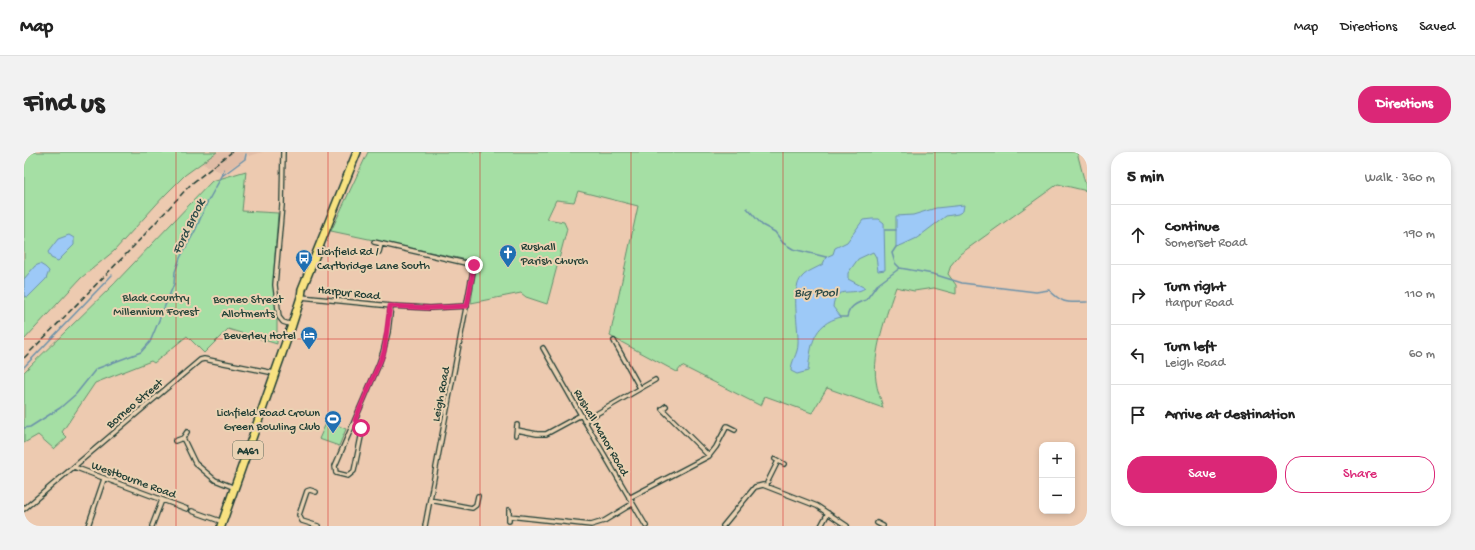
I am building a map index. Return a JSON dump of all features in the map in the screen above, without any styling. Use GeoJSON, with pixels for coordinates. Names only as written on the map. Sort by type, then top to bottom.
{"type":"FeatureCollection","features":[{"type":"Feature","properties":{"kind":"highway","name":"A461"},"geometry":{"type":"LineString","coordinates":[[222,524],[292,325],[302,289],[357,152]]}},
{"type":"Feature","properties":{"kind":"street"},"geometry":{"type":"LineString","coordinates":[[284,152],[282,205],[275,285],[279,317],[283,322],[292,325]]}},
{"type":"Feature","properties":{"kind":"street"},"geometry":{"type":"LineString","coordinates":[[374,242],[381,244],[379,252]]}},
{"type":"Feature","properties":{"kind":"street","name":"Leigh Road"},"geometry":{"type":"LineString","coordinates":[[381,244],[474,265],[425,526]]}},
{"type":"Feature","properties":{"kind":"street","name":"Harpur Road"},"geometry":{"type":"LineString","coordinates":[[301,297],[390,306],[430,308],[467,306]]}},
{"type":"Feature","properties":{"kind":"street"},"geometry":{"type":"LineString","coordinates":[[355,420],[362,432],[354,471],[348,476],[339,475],[336,473],[335,466],[384,352],[390,306]]}},
{"type":"Feature","properties":{"kind":"street"},"geometry":{"type":"LineString","coordinates":[[614,341],[640,388]]}},
{"type":"Feature","properties":{"kind":"street","name":"Rushall Manor Road"},"geometry":{"type":"LineString","coordinates":[[543,348],[646,526]]}},
{"type":"Feature","properties":{"kind":"street"},"geometry":{"type":"LineString","coordinates":[[619,351],[624,348]]}},
{"type":"Feature","properties":{"kind":"street","name":"Borneo Street"},"geometry":{"type":"LineString","coordinates":[[24,509],[200,360],[204,359],[274,373]]}},
{"type":"Feature","properties":{"kind":"street"},"geometry":{"type":"LineString","coordinates":[[584,421],[655,380]]}},
{"type":"Feature","properties":{"kind":"street"},"geometry":{"type":"LineString","coordinates":[[666,406],[662,410],[709,456]]}},
{"type":"Feature","properties":{"kind":"street"},"geometry":{"type":"LineString","coordinates":[[517,430],[537,434],[546,434],[581,416]]}},
{"type":"Feature","properties":{"kind":"street"},"geometry":{"type":"LineString","coordinates":[[516,435],[517,425]]}},
{"type":"Feature","properties":{"kind":"street"},"geometry":{"type":"LineString","coordinates":[[629,498],[709,456],[716,447],[727,426],[735,430]]}},
{"type":"Feature","properties":{"kind":"street"},"geometry":{"type":"LineString","coordinates":[[175,441],[184,438],[187,432]]}},
{"type":"Feature","properties":{"kind":"street"},"geometry":{"type":"LineString","coordinates":[[184,438],[196,463],[216,480],[235,488]]}},
{"type":"Feature","properties":{"kind":"street"},"geometry":{"type":"LineString","coordinates":[[767,486],[776,460],[784,464]]}},
{"type":"Feature","properties":{"kind":"street","name":"Westbourne Road"},"geometry":{"type":"LineString","coordinates":[[74,467],[187,509]]}},
{"type":"Feature","properties":{"kind":"street"},"geometry":{"type":"LineString","coordinates":[[88,526],[104,479]]}},
{"type":"Feature","properties":{"kind":"street"},"geometry":{"type":"LineString","coordinates":[[723,526],[755,487],[763,485],[817,506],[847,526]]}},
{"type":"Feature","properties":{"kind":"street"},"geometry":{"type":"LineString","coordinates":[[316,492],[310,490],[307,491],[299,515],[302,521],[318,526]]}},
{"type":"Feature","properties":{"kind":"street"},"geometry":{"type":"LineString","coordinates":[[430,500],[472,508],[476,505],[477,497]]}},
{"type":"Feature","properties":{"kind":"street"},"geometry":{"type":"LineString","coordinates":[[152,526],[162,500]]}},
{"type":"Feature","properties":{"kind":"street"},"geometry":{"type":"LineString","coordinates":[[509,516],[591,525],[604,521],[632,504]]}},
{"type":"Feature","properties":{"kind":"street"},"geometry":{"type":"LineString","coordinates":[[509,510],[509,521]]}},
{"type":"Feature","properties":{"kind":"street"},"geometry":{"type":"LineString","coordinates":[[192,511],[222,524]]}},
{"type":"Feature","properties":{"kind":"street"},"geometry":{"type":"LineString","coordinates":[[821,526],[828,514]]}},
{"type":"Feature","properties":{"kind":"shaded area"},"geometry":{"type":"Polygon","coordinates":[[[217,152],[263,152],[249,156],[247,153],[244,154],[244,159],[224,172],[225,169],[223,169],[221,172],[201,163],[217,152]]]}},
{"type":"Feature","properties":{"kind":"green space"},"geometry":{"type":"Polygon","coordinates":[[[24,152],[217,152],[185,175],[114,251],[81,278],[24,340],[24,152]]]}},
{"type":"Feature","properties":{"kind":"green space"},"geometry":{"type":"Polygon","coordinates":[[[368,152],[1077,152],[1087,191],[1058,184],[960,254],[951,265],[948,274],[956,285],[956,294],[934,288],[914,291],[896,287],[881,333],[876,358],[876,381],[883,408],[827,388],[812,413],[765,396],[761,406],[682,366],[677,372],[610,336],[638,206],[578,191],[574,202],[556,200],[547,219],[564,222],[567,229],[547,304],[526,297],[521,293],[471,303],[477,262],[331,231],[368,152]]]}},
{"type":"Feature","properties":{"kind":"green space","name":"Black Country Millennium Forest"},"geometry":{"type":"Polygon","coordinates":[[[246,171],[242,211],[278,213],[273,285],[277,317],[277,344],[228,329],[204,353],[187,336],[154,363],[151,361],[95,383],[62,432],[67,437],[54,449],[38,435],[24,443],[24,372],[112,286],[212,181],[246,171]]]}},
{"type":"Feature","properties":{"kind":"green space","name":"Lichfield Road Crown Green Bowling Club"},"geometry":{"type":"Polygon","coordinates":[[[327,421],[346,429],[339,446],[319,439],[327,421]]]}},
{"type":"Feature","properties":{"kind":"water"},"geometry":{"type":"Polygon","coordinates":[[[964,205],[963,211],[958,214],[946,216],[917,238],[896,247],[896,216],[913,215],[936,208],[964,205]]]}},
{"type":"Feature","properties":{"kind":"water","name":"Big Pool"},"geometry":{"type":"Polygon","coordinates":[[[879,219],[884,223],[885,270],[878,271],[876,257],[873,252],[858,259],[848,273],[848,279],[865,288],[855,292],[841,293],[837,296],[834,300],[833,307],[841,317],[831,320],[824,325],[815,337],[810,353],[808,371],[797,374],[791,371],[798,348],[796,290],[798,283],[807,273],[823,264],[826,257],[833,254],[835,248],[847,242],[863,220],[879,219]]]}},
{"type":"Feature","properties":{"kind":"water"},"geometry":{"type":"Polygon","coordinates":[[[69,235],[74,238],[74,245],[58,261],[51,258],[48,252],[58,239],[69,235]]]}},
{"type":"Feature","properties":{"kind":"water"},"geometry":{"type":"Polygon","coordinates":[[[40,264],[49,271],[46,279],[28,297],[24,296],[24,279],[35,266],[40,264]]]}},
{"type":"Feature","properties":{"kind":"waterway"},"geometry":{"type":"LineString","coordinates":[[1086,152],[1087,156]]}},
{"type":"Feature","properties":{"kind":"waterway","name":"Ford Brook"},"geometry":{"type":"LineString","coordinates":[[222,176],[245,159],[246,154]]}},
{"type":"Feature","properties":{"kind":"waterway","name":"Ford Brook"},"geometry":{"type":"LineString","coordinates":[[24,428],[30,427],[60,408],[76,394],[96,369],[141,352],[150,342],[174,284],[175,272],[180,258],[195,231],[224,169]]}},
{"type":"Feature","properties":{"kind":"waterway"},"geometry":{"type":"LineString","coordinates":[[747,208],[762,225],[775,232],[783,243],[793,249],[826,257]]}},
{"type":"Feature","properties":{"kind":"waterway"},"geometry":{"type":"LineString","coordinates":[[885,230],[896,230]]}},
{"type":"Feature","properties":{"kind":"waterway"},"geometry":{"type":"LineString","coordinates":[[896,247],[892,253],[895,263],[900,268],[933,274],[962,283],[1036,292],[1049,290],[1058,298],[1066,302],[1087,302]]}},
{"type":"Feature","properties":{"kind":"waterway"},"geometry":{"type":"LineString","coordinates":[[841,317],[847,317],[849,311],[854,306],[866,300],[877,285],[900,268]]}},
{"type":"Feature","properties":{"kind":"waterway"},"geometry":{"type":"LineString","coordinates":[[24,367],[112,275]]}},
{"type":"Feature","properties":{"kind":"railway"},"geometry":{"type":"LineString","coordinates":[[24,358],[134,246],[191,184],[232,152]]}},
{"type":"Feature","properties":{"kind":"place","name":"Rushall Parish Church"},"geometry":{"type":"Point","coordinates":[508,268]}},
{"type":"Feature","properties":{"kind":"place","name":"Lichfield Rd / Cartbridge Lane South"},"geometry":{"type":"Point","coordinates":[304,273]}},
{"type":"Feature","properties":{"kind":"place","name":"Beverley Hotel"},"geometry":{"type":"Point","coordinates":[309,350]}},
{"type":"Feature","properties":{"kind":"place","name":"Lichfield Road Crown Green Bowling Club"},"geometry":{"type":"Point","coordinates":[333,434]}},
{"type":"Feature","properties":{"kind":"route"},"geometry":{"type":"LineString","coordinates":[[361,428],[355,420],[384,352],[388,332],[390,306],[430,308],[467,306],[470,281],[474,265]]}},
{"type":"Feature","properties":{"kind":"park label","name":"Borneo Street Allotments"},"geometry":{"type":"Point","coordinates":[248,306]}}]}
